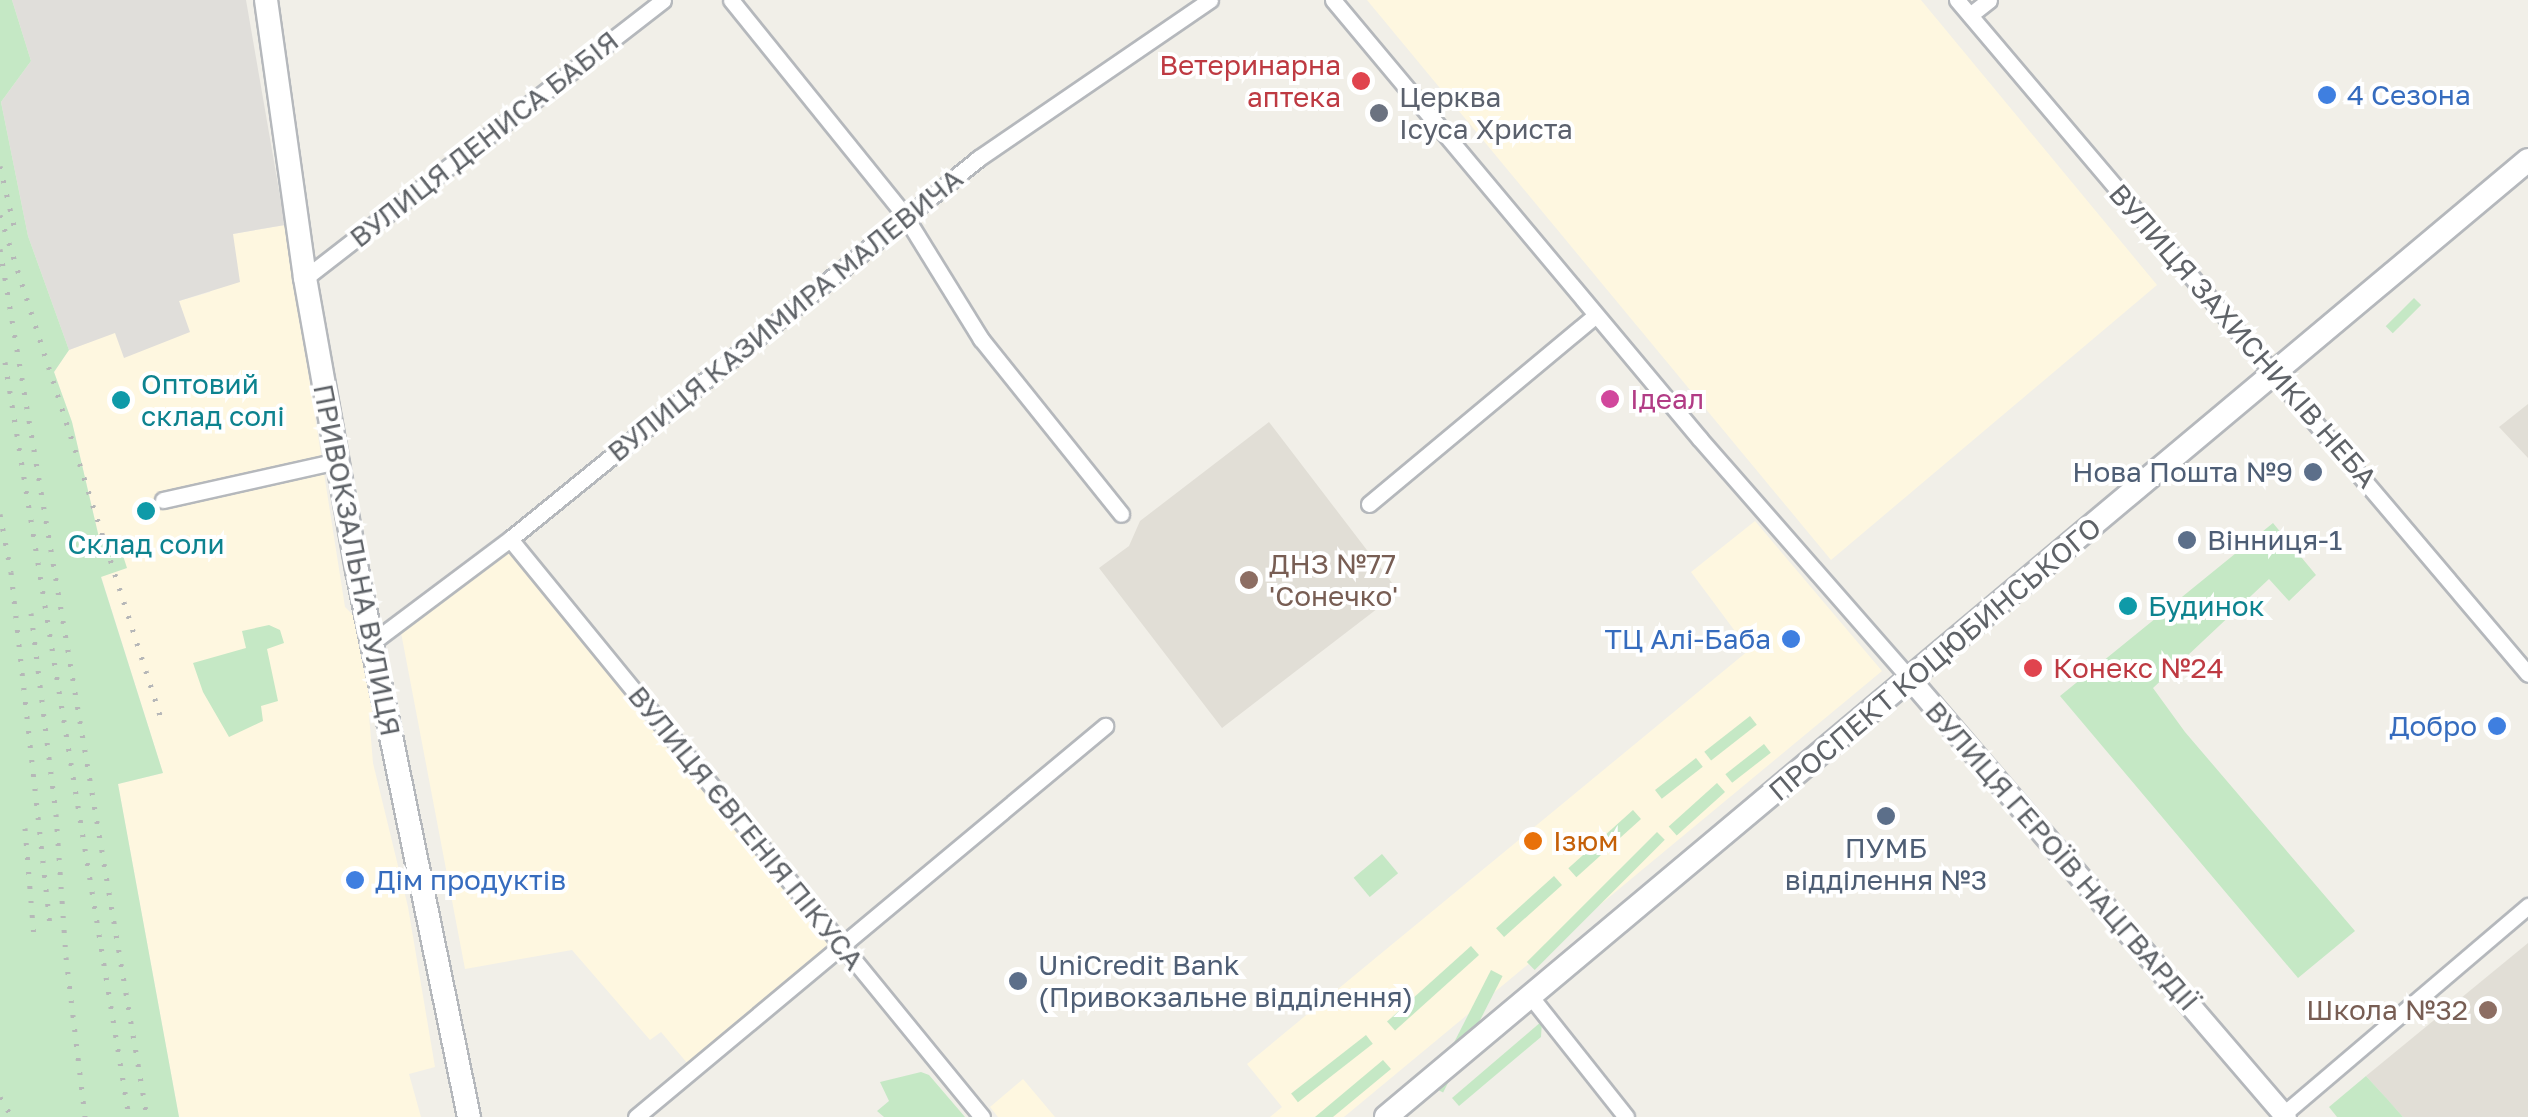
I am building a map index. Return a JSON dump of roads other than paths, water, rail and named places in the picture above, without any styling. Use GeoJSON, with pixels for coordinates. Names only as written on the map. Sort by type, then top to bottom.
{"type":"FeatureCollection","features":[{"type":"Feature","properties":{"kind":"main road","name":"ПРИВОКЗАЛЬНА ВУЛИЦЯ"},"geometry":{"type":"LineString","coordinates":[[266,0],[305,278],[370,644],[470,1117]]}},
{"type":"Feature","properties":{"kind":"main road","name":"ПРОСПЕКТ КОЦЮБИНСЬКОГО"},"geometry":{"type":"LineString","coordinates":[[1386,1117],[2528,160]]}},
{"type":"Feature","properties":{"kind":"street","name":"ВУЛИЦЯ ДЕНИСА БАБІЯ"},"geometry":{"type":"LineString","coordinates":[[305,278],[663,0]]}},
{"type":"Feature","properties":{"kind":"street"},"geometry":{"type":"LineString","coordinates":[[731,0],[905,216],[981,339],[1122,514]]}},
{"type":"Feature","properties":{"kind":"street","name":"ВУЛИЦЯ КАЗИМИРА МАЛЕВИЧА"},"geometry":{"type":"LineString","coordinates":[[370,644],[510,539],[979,158],[1210,0]]}},
{"type":"Feature","properties":{"kind":"street","name":"ВУЛИЦЯ ГЕРОЇВ НАЦГВАРДІЇ"},"geometry":{"type":"LineString","coordinates":[[1333,0],[1596,316],[2283,1116]]}},
{"type":"Feature","properties":{"kind":"street","name":"ВУЛИЦЯ ЗАХИСНИКІВ НЕБА"},"geometry":{"type":"LineString","coordinates":[[1957,0],[2528,674]]}},
{"type":"Feature","properties":{"kind":"street"},"geometry":{"type":"LineString","coordinates":[[1970,16],[1989,0]]}},
{"type":"Feature","properties":{"kind":"street"},"geometry":{"type":"LineString","coordinates":[[1369,504],[1596,316]]}},
{"type":"Feature","properties":{"kind":"street"},"geometry":{"type":"LineString","coordinates":[[163,500],[338,461]]}},
{"type":"Feature","properties":{"kind":"street","name":"ВУЛИЦЯ ЄВГЕНІЯ ПІКУСА"},"geometry":{"type":"LineString","coordinates":[[510,539],[982,1117]]}},
{"type":"Feature","properties":{"kind":"street"},"geometry":{"type":"LineString","coordinates":[[636,1117],[1104,726]]}},
{"type":"Feature","properties":{"kind":"street"},"geometry":{"type":"LineString","coordinates":[[2283,1116],[2528,906]]}},
{"type":"Feature","properties":{"kind":"street"},"geometry":{"type":"LineString","coordinates":[[1531,996],[1626,1117]]}},
{"type":"Feature","properties":{"kind":"railway"},"geometry":{"type":"LineString","coordinates":[[0,166],[15,230]]}},
{"type":"Feature","properties":{"kind":"railway"},"geometry":{"type":"LineString","coordinates":[[0,215],[161,718]]}},
{"type":"Feature","properties":{"kind":"railway"},"geometry":{"type":"LineString","coordinates":[[0,249],[147,1117]]}},
{"type":"Feature","properties":{"kind":"railway"},"geometry":{"type":"LineString","coordinates":[[5,362],[129,1117]]}},
{"type":"Feature","properties":{"kind":"railway"},"geometry":{"type":"LineString","coordinates":[[0,514],[11,572],[50,928]]}},
{"type":"Feature","properties":{"kind":"railway"},"geometry":{"type":"LineString","coordinates":[[31,613],[56,814],[66,957],[85,1117]]}},
{"type":"Feature","properties":{"kind":"railway"},"geometry":{"type":"LineString","coordinates":[[25,828],[34,937]]}},
{"type":"Feature","properties":{"kind":"railway"},"geometry":{"type":"LineString","coordinates":[[0,1097],[12,1117]]}},
{"type":"Feature","properties":{"kind":"place","name":"Ветеринарна аптека"},"geometry":{"type":"Point","coordinates":[1361,81]}},
{"type":"Feature","properties":{"kind":"place","name":"4 Сезона"},"geometry":{"type":"Point","coordinates":[2327,95]}},
{"type":"Feature","properties":{"kind":"place","name":"Церква Ісуса Христа"},"geometry":{"type":"Point","coordinates":[1379,113]}},
{"type":"Feature","properties":{"kind":"place","name":"Ідеал"},"geometry":{"type":"Point","coordinates":[1610,399]}},
{"type":"Feature","properties":{"kind":"place","name":"Оптовий склад солі"},"geometry":{"type":"Point","coordinates":[121,400]}},
{"type":"Feature","properties":{"kind":"place","name":"Нова Пошта №9"},"geometry":{"type":"Point","coordinates":[2313,472]}},
{"type":"Feature","properties":{"kind":"place","name":"Склад соли"},"geometry":{"type":"Point","coordinates":[146,511]}},
{"type":"Feature","properties":{"kind":"place","name":"Вінниця-1"},"geometry":{"type":"Point","coordinates":[2187,540]}},
{"type":"Feature","properties":{"kind":"place","name":"ДНЗ №77 'Сонечко'"},"geometry":{"type":"Point","coordinates":[1249,580]}},
{"type":"Feature","properties":{"kind":"place","name":"Будинок"},"geometry":{"type":"Point","coordinates":[2128,606]}},
{"type":"Feature","properties":{"kind":"place","name":"ТЦ Алі-Баба"},"geometry":{"type":"Point","coordinates":[1791,639]}},
{"type":"Feature","properties":{"kind":"place","name":"Конекс №24"},"geometry":{"type":"Point","coordinates":[2033,668]}},
{"type":"Feature","properties":{"kind":"place","name":"Добро"},"geometry":{"type":"Point","coordinates":[2497,726]}},
{"type":"Feature","properties":{"kind":"place","name":"ПУМБ відділення №3"},"geometry":{"type":"Point","coordinates":[1886,816]}},
{"type":"Feature","properties":{"kind":"place","name":"Ізюм"},"geometry":{"type":"Point","coordinates":[1533,841]}},
{"type":"Feature","properties":{"kind":"place","name":"Дім продуктів"},"geometry":{"type":"Point","coordinates":[355,880]}},
{"type":"Feature","properties":{"kind":"place","name":"UniCredit Bank (Привокзальне відділення)"},"geometry":{"type":"Point","coordinates":[1018,981]}},
{"type":"Feature","properties":{"kind":"place","name":"Школа №32"},"geometry":{"type":"Point","coordinates":[2488,1010]}}]}
